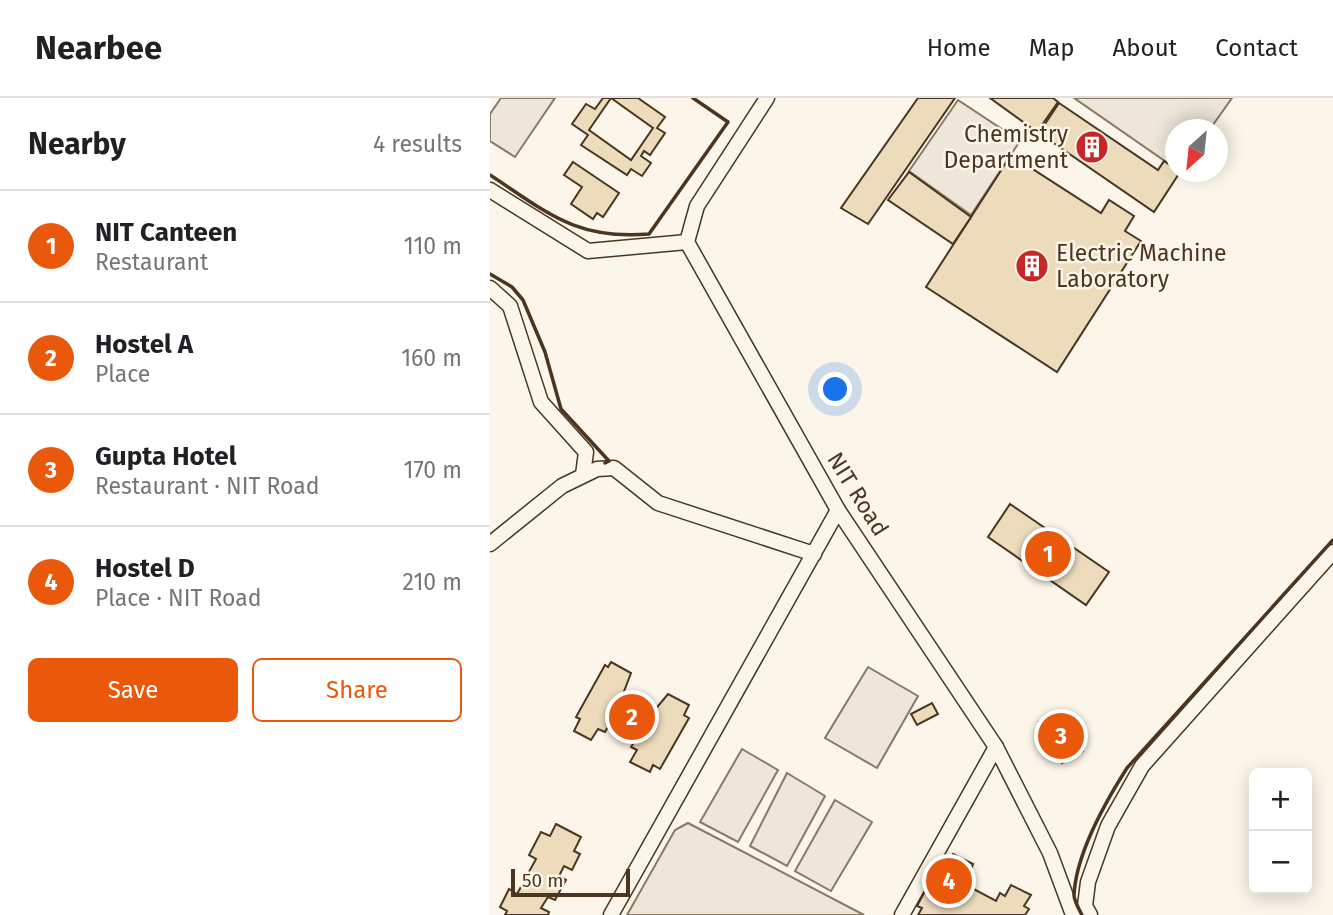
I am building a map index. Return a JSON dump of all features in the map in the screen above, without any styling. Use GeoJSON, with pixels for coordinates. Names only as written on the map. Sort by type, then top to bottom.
{"type":"FeatureCollection","features":[{"type":"Feature","properties":{"kind":"street"},"geometry":{"type":"LineString","coordinates":[[490,190],[534,220],[588,251],[687,242],[697,206],[764,99]]}},
{"type":"Feature","properties":{"kind":"street","name":"NIT Road"},"geometry":{"type":"LineString","coordinates":[[687,242],[838,510],[996,747],[1050,853],[1073,915]]}},
{"type":"Feature","properties":{"kind":"street"},"geometry":{"type":"LineString","coordinates":[[490,288],[510,306],[541,402],[586,452],[583,475]]}},
{"type":"Feature","properties":{"kind":"street"},"geometry":{"type":"LineString","coordinates":[[490,544],[526,512],[562,486],[597,469],[614,468],[658,503],[814,554]]}},
{"type":"Feature","properties":{"kind":"street"},"geometry":{"type":"LineString","coordinates":[[611,915],[838,510]]}},
{"type":"Feature","properties":{"kind":"street"},"geometry":{"type":"LineString","coordinates":[[1090,915],[1086,906],[1088,882],[1108,827],[1142,766],[1333,552]]}},
{"type":"Feature","properties":{"kind":"street"},"geometry":{"type":"LineString","coordinates":[[902,915],[996,747]]}},
{"type":"Feature","properties":{"kind":"shaded area"},"geometry":{"type":"Polygon","coordinates":[[[501,98],[555,98],[515,157],[490,141],[490,114],[501,98]]]}},
{"type":"Feature","properties":{"kind":"shaded area"},"geometry":{"type":"Polygon","coordinates":[[[1074,98],[1232,98],[1217,119],[1165,119],[1165,161],[1074,98]]]}},
{"type":"Feature","properties":{"kind":"shaded area"},"geometry":{"type":"Polygon","coordinates":[[[958,100],[1020,141],[971,215],[909,171],[958,100]]]}},
{"type":"Feature","properties":{"kind":"shaded area"},"geometry":{"type":"Polygon","coordinates":[[[868,667],[918,696],[877,768],[825,738],[868,667]]]}},
{"type":"Feature","properties":{"kind":"shaded area"},"geometry":{"type":"Polygon","coordinates":[[[742,749],[778,770],[738,842],[700,822],[742,749]]]}},
{"type":"Feature","properties":{"kind":"shaded area"},"geometry":{"type":"Polygon","coordinates":[[[787,773],[825,796],[787,866],[750,846],[787,773]]]}},
{"type":"Feature","properties":{"kind":"shaded area"},"geometry":{"type":"Polygon","coordinates":[[[835,800],[872,822],[831,891],[795,871],[835,800]]]}},
{"type":"Feature","properties":{"kind":"shaded area"},"geometry":{"type":"Polygon","coordinates":[[[688,823],[864,915],[627,915],[675,830],[688,823]]]}},
{"type":"Feature","properties":{"kind":"building"},"geometry":{"type":"Polygon","coordinates":[[[603,98],[611,98],[638,98],[665,117],[657,128],[665,133],[650,155],[644,151],[641,156],[651,163],[642,176],[631,169],[627,175],[581,145],[588,135],[572,124],[586,104],[595,109],[603,98]],[[611,98],[589,130],[631,160],[653,128],[611,98]]]}},
{"type":"Feature","properties":{"kind":"building"},"geometry":{"type":"Polygon","coordinates":[[[918,98],[955,98],[868,224],[841,208],[918,98]]]}},
{"type":"Feature","properties":{"kind":"building"},"geometry":{"type":"Polygon","coordinates":[[[990,98],[1053,98],[1058,102],[1037,132],[990,98]]]}},
{"type":"Feature","properties":{"kind":"building","name":"Chemistry Department"},"geometry":{"type":"Polygon","coordinates":[[[1059,103],[1158,170],[1165,162],[1165,182],[1174,182],[1154,212],[1039,133],[1059,103]]]}},
{"type":"Feature","properties":{"kind":"building","name":"Electric Machine Laboratory"},"geometry":{"type":"Polygon","coordinates":[[[1011,155],[1101,213],[1109,200],[1134,216],[1125,231],[1141,241],[1057,372],[926,287],[1011,155]]]}},
{"type":"Feature","properties":{"kind":"building"},"geometry":{"type":"Polygon","coordinates":[[[573,162],[619,193],[603,217],[597,213],[593,219],[571,204],[582,187],[564,175],[573,162]]]}},
{"type":"Feature","properties":{"kind":"building"},"geometry":{"type":"Polygon","coordinates":[[[909,172],[971,217],[953,244],[888,200],[909,172]]]}},
{"type":"Feature","properties":{"kind":"building"},"geometry":{"type":"Polygon","coordinates":[[[1010,504],[1109,572],[1086,605],[988,537],[1010,504]]]}},
{"type":"Feature","properties":{"kind":"building"},"geometry":{"type":"Polygon","coordinates":[[[611,662],[631,673],[623,694],[654,711],[668,694],[689,705],[684,715],[689,718],[660,769],[653,765],[650,772],[630,762],[637,750],[631,747],[636,739],[609,725],[605,732],[598,729],[591,740],[574,731],[580,719],[576,717],[605,665],[608,667],[611,662]]]}},
{"type":"Feature","properties":{"kind":"building"},"geometry":{"type":"Polygon","coordinates":[[[932,703],[938,714],[917,725],[911,714],[932,703]]]}},
{"type":"Feature","properties":{"kind":"building"},"geometry":{"type":"Polygon","coordinates":[[[1061,710],[1083,751],[1062,763],[1039,722],[1061,710]]]}},
{"type":"Feature","properties":{"kind":"building"},"geometry":{"type":"Polygon","coordinates":[[[556,824],[581,837],[574,851],[580,854],[572,870],[564,866],[559,876],[566,880],[555,900],[548,897],[541,908],[549,912],[548,915],[505,915],[507,911],[500,907],[509,889],[517,894],[536,859],[529,855],[541,832],[550,836],[556,824]]]}},
{"type":"Feature","properties":{"kind":"building"},"geometry":{"type":"Polygon","coordinates":[[[953,854],[973,864],[966,885],[996,901],[1000,893],[1005,896],[1011,885],[1031,895],[1024,906],[1029,909],[1025,915],[918,915],[922,908],[917,906],[941,861],[947,864],[953,854]]]}},
{"type":"Feature","properties":{"kind":"wall"},"geometry":{"type":"LineString","coordinates":[[490,175],[547,212],[582,228],[624,235],[649,234],[728,122],[693,98]]}},
{"type":"Feature","properties":{"kind":"wall"},"geometry":{"type":"LineString","coordinates":[[490,274],[512,287],[523,300],[545,352],[561,409],[609,461],[605,463]]}},
{"type":"Feature","properties":{"kind":"wall"},"geometry":{"type":"LineString","coordinates":[[1082,915],[1074,895],[1080,862],[1102,812],[1127,768],[1333,540]]}},
{"type":"Feature","properties":{"kind":"place","name":"Chemistry Department"},"geometry":{"type":"Point","coordinates":[1092,147]}},
{"type":"Feature","properties":{"kind":"place","name":"Electric Machine Laboratory"},"geometry":{"type":"Point","coordinates":[1032,266]}},
{"type":"Feature","properties":{"kind":"place","name":"NIT Canteen"},"geometry":{"type":"Point","coordinates":[1048,554]}},
{"type":"Feature","properties":{"kind":"place","name":"Hostel A"},"geometry":{"type":"Point","coordinates":[632,717]}},
{"type":"Feature","properties":{"kind":"place","name":"Gupta Hotel"},"geometry":{"type":"Point","coordinates":[1061,736]}},
{"type":"Feature","properties":{"kind":"place","name":"Hostel D"},"geometry":{"type":"Point","coordinates":[949,881]}}]}
